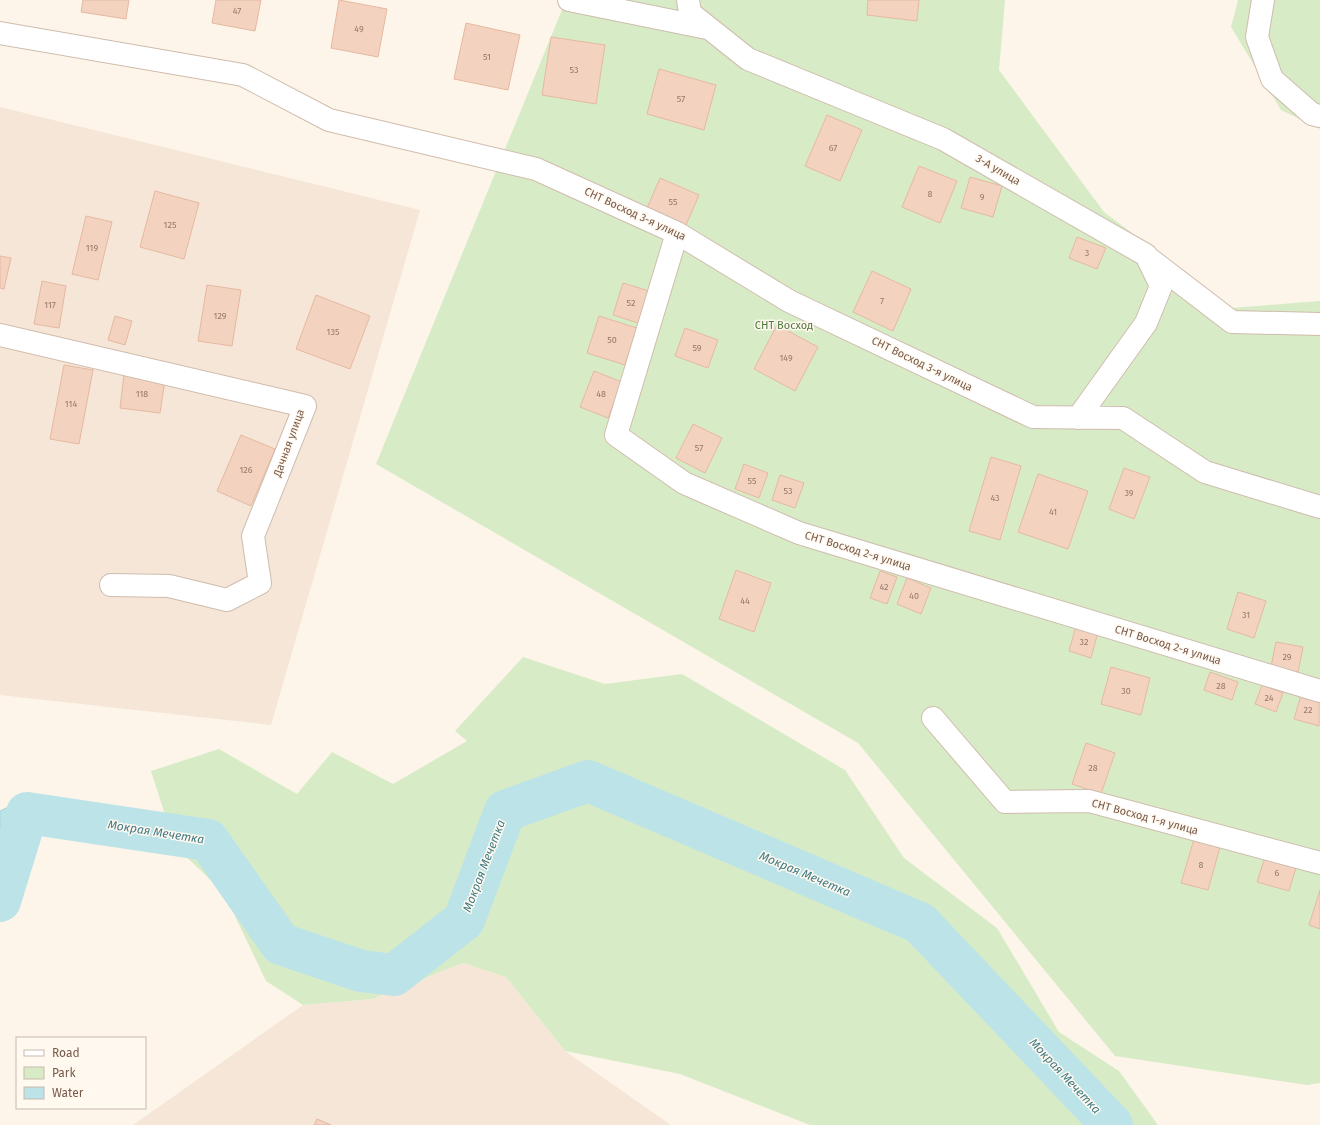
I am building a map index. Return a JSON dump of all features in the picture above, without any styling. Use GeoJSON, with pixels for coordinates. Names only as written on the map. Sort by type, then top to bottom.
{"type":"FeatureCollection","features":[{"type":"Feature","properties":{"kind":"street"},"geometry":{"type":"LineString","coordinates":[[569,0],[709,28]]}},
{"type":"Feature","properties":{"kind":"street","name":"3-А улица"},"geometry":{"type":"LineString","coordinates":[[688,0],[690,13],[748,59],[943,139],[1146,255],[1232,322],[1320,324]]}},
{"type":"Feature","properties":{"kind":"street"},"geometry":{"type":"LineString","coordinates":[[1263,0],[1256,37],[1272,79],[1312,114],[1320,116]]}},
{"type":"Feature","properties":{"kind":"street","name":"СНТ Восход 3-я улица"},"geometry":{"type":"LineString","coordinates":[[0,33],[243,75],[329,120],[536,170],[677,233],[789,301],[1033,417],[1123,418],[1205,472],[1320,507]]}},
{"type":"Feature","properties":{"kind":"street","name":"СНТ Восход 2-я улица"},"geometry":{"type":"LineString","coordinates":[[677,233],[616,434],[684,483],[799,533],[1320,691]]}},
{"type":"Feature","properties":{"kind":"street"},"geometry":{"type":"LineString","coordinates":[[1078,418],[1146,323],[1161,286],[1146,255]]}},
{"type":"Feature","properties":{"kind":"street","name":"Дачная улица"},"geometry":{"type":"LineString","coordinates":[[0,335],[305,406],[253,536],[260,583],[227,600],[169,586],[111,585]]}},
{"type":"Feature","properties":{"kind":"street","name":"СНТ Восход 1-я улица"},"geometry":{"type":"LineString","coordinates":[[933,718],[1005,802],[1089,801],[1320,863]]}},
{"type":"Feature","properties":{"kind":"shaded area"},"geometry":{"type":"Polygon","coordinates":[[[0,107],[420,210],[271,725],[0,695],[0,107]]]}},
{"type":"Feature","properties":{"kind":"shaded area"},"geometry":{"type":"Polygon","coordinates":[[[463,963],[506,977],[565,1051],[671,1125],[133,1125],[303,1005],[374,999],[463,963]]]}},
{"type":"Feature","properties":{"kind":"green space","name":"СНТ Восход"},"geometry":{"type":"Polygon","coordinates":[[[566,0],[1005,0],[999,70],[1104,212],[1232,308],[1320,301],[1320,1083],[1307,1085],[1115,1056],[858,743],[376,464],[566,0]]]}},
{"type":"Feature","properties":{"kind":"green space"},"geometry":{"type":"Polygon","coordinates":[[[1238,0],[1320,0],[1320,129],[1281,110],[1231,27],[1238,0]]]}},
{"type":"Feature","properties":{"kind":"green space"},"geometry":{"type":"Polygon","coordinates":[[[523,657],[605,684],[682,674],[845,770],[904,858],[997,928],[1059,1032],[1119,1071],[1158,1125],[810,1125],[680,1074],[565,1051],[506,977],[463,963],[373,999],[303,1005],[266,981],[224,893],[175,846],[151,771],[219,749],[297,794],[332,752],[393,784],[467,741],[455,731],[523,657]]]}},
{"type":"Feature","properties":{"kind":"water"},"geometry":{"type":"Polygon","coordinates":[[[26,799],[30,864],[3,919],[0,920],[0,811],[26,799]]]}},
{"type":"Feature","properties":{"kind":"building"},"geometry":{"type":"Polygon","coordinates":[[[83,0],[129,0],[126,19],[81,12],[83,0]]]}},
{"type":"Feature","properties":{"kind":"building"},"geometry":{"type":"Polygon","coordinates":[[[216,0],[261,0],[255,31],[212,23],[216,0]]]}},
{"type":"Feature","properties":{"kind":"building"},"geometry":{"type":"Polygon","coordinates":[[[339,0],[387,9],[378,57],[331,48],[339,0]]]}},
{"type":"Feature","properties":{"kind":"building"},"geometry":{"type":"Polygon","coordinates":[[[868,0],[919,0],[917,21],[867,15],[868,0]]]}},
{"type":"Feature","properties":{"kind":"building"},"geometry":{"type":"Polygon","coordinates":[[[466,23],[520,35],[508,90],[454,79],[466,23]]]}},
{"type":"Feature","properties":{"kind":"building"},"geometry":{"type":"Polygon","coordinates":[[[551,37],[605,45],[596,104],[542,95],[551,37]]]}},
{"type":"Feature","properties":{"kind":"building"},"geometry":{"type":"Polygon","coordinates":[[[659,69],[716,85],[704,130],[647,114],[659,69]]]}},
{"type":"Feature","properties":{"kind":"building"},"geometry":{"type":"Polygon","coordinates":[[[827,115],[862,130],[840,181],[805,166],[827,115]]]}},
{"type":"Feature","properties":{"kind":"building"},"geometry":{"type":"Polygon","coordinates":[[[919,166],[957,181],[940,223],[902,207],[919,166]]]}},
{"type":"Feature","properties":{"kind":"building"},"geometry":{"type":"Polygon","coordinates":[[[970,177],[1002,186],[993,217],[961,208],[970,177]]]}},
{"type":"Feature","properties":{"kind":"building"},"geometry":{"type":"Polygon","coordinates":[[[660,178],[699,195],[686,225],[647,208],[660,178]]]}},
{"type":"Feature","properties":{"kind":"building"},"geometry":{"type":"Polygon","coordinates":[[[155,191],[199,203],[184,259],[140,247],[155,191]]]}},
{"type":"Feature","properties":{"kind":"building"},"geometry":{"type":"Polygon","coordinates":[[[86,216],[112,222],[98,280],[72,274],[86,216]]]}},
{"type":"Feature","properties":{"kind":"building"},"geometry":{"type":"Polygon","coordinates":[[[1077,237],[1106,248],[1097,269],[1069,258],[1077,237]]]}},
{"type":"Feature","properties":{"kind":"building"},"geometry":{"type":"Polygon","coordinates":[[[0,256],[11,258],[4,289],[0,288],[0,256]]]}},
{"type":"Feature","properties":{"kind":"building"},"geometry":{"type":"Polygon","coordinates":[[[872,271],[911,289],[893,331],[853,312],[872,271]]]}},
{"type":"Feature","properties":{"kind":"building"},"geometry":{"type":"Polygon","coordinates":[[[42,281],[66,286],[59,328],[34,324],[42,281]]]}},
{"type":"Feature","properties":{"kind":"building"},"geometry":{"type":"Polygon","coordinates":[[[623,283],[649,291],[638,323],[613,315],[623,283]]]}},
{"type":"Feature","properties":{"kind":"building"},"geometry":{"type":"Polygon","coordinates":[[[207,285],[241,290],[232,346],[198,341],[207,285]]]}},
{"type":"Feature","properties":{"kind":"building"},"geometry":{"type":"Polygon","coordinates":[[[316,295],[370,316],[350,369],[296,349],[316,295]]]}},
{"type":"Feature","properties":{"kind":"building"},"geometry":{"type":"Polygon","coordinates":[[[115,316],[132,321],[125,345],[108,340],[115,316]]]}},
{"type":"Feature","properties":{"kind":"building"},"geometry":{"type":"Polygon","coordinates":[[[599,316],[637,328],[625,365],[587,353],[599,316]]]}},
{"type":"Feature","properties":{"kind":"building"},"geometry":{"type":"Polygon","coordinates":[[[777,325],[818,347],[795,391],[754,369],[777,325]]]}},
{"type":"Feature","properties":{"kind":"building"},"geometry":{"type":"Polygon","coordinates":[[[685,328],[718,340],[708,368],[675,356],[685,328]]]}},
{"type":"Feature","properties":{"kind":"building"},"geometry":{"type":"Polygon","coordinates":[[[64,365],[93,370],[79,444],[50,439],[64,365]]]}},
{"type":"Feature","properties":{"kind":"building"},"geometry":{"type":"Polygon","coordinates":[[[594,371],[622,382],[608,418],[580,407],[594,371]]]}},
{"type":"Feature","properties":{"kind":"building"},"geometry":{"type":"Polygon","coordinates":[[[124,374],[165,380],[160,413],[120,408],[124,374]]]}},
{"type":"Feature","properties":{"kind":"building"},"geometry":{"type":"Polygon","coordinates":[[[693,424],[722,438],[705,473],[676,458],[693,424]]]}},
{"type":"Feature","properties":{"kind":"building"},"geometry":{"type":"Polygon","coordinates":[[[241,435],[275,449],[251,506],[217,491],[241,435]]]}},
{"type":"Feature","properties":{"kind":"building"},"geometry":{"type":"Polygon","coordinates":[[[991,457],[1021,466],[1000,540],[969,531],[991,457]]]}},
{"type":"Feature","properties":{"kind":"building"},"geometry":{"type":"Polygon","coordinates":[[[744,464],[768,473],[759,498],[735,489],[744,464]]]}},
{"type":"Feature","properties":{"kind":"building"},"geometry":{"type":"Polygon","coordinates":[[[1124,468],[1150,477],[1134,519],[1109,509],[1124,468]]]}},
{"type":"Feature","properties":{"kind":"building"},"geometry":{"type":"Polygon","coordinates":[[[1038,474],[1088,491],[1068,549],[1018,532],[1038,474]]]}},
{"type":"Feature","properties":{"kind":"building"},"geometry":{"type":"Polygon","coordinates":[[[780,475],[804,483],[795,508],[772,500],[780,475]]]}},
{"type":"Feature","properties":{"kind":"building"},"geometry":{"type":"Polygon","coordinates":[[[736,570],[771,583],[754,632],[719,619],[736,570]]]}},
{"type":"Feature","properties":{"kind":"building"},"geometry":{"type":"Polygon","coordinates":[[[880,571],[897,577],[887,604],[870,598],[880,571]]]}},
{"type":"Feature","properties":{"kind":"building"},"geometry":{"type":"Polygon","coordinates":[[[907,578],[931,588],[921,614],[897,604],[907,578]]]}},
{"type":"Feature","properties":{"kind":"building"},"geometry":{"type":"Polygon","coordinates":[[[1238,592],[1266,601],[1254,638],[1227,629],[1238,592]]]}},
{"type":"Feature","properties":{"kind":"building"},"geometry":{"type":"Polygon","coordinates":[[[1076,626],[1098,632],[1091,658],[1069,651],[1076,626]]]}},
{"type":"Feature","properties":{"kind":"building"},"geometry":{"type":"Polygon","coordinates":[[[1276,642],[1303,647],[1298,672],[1271,667],[1276,642]]]}},
{"type":"Feature","properties":{"kind":"building"},"geometry":{"type":"Polygon","coordinates":[[[1111,667],[1150,678],[1141,715],[1101,704],[1111,667]]]}},
{"type":"Feature","properties":{"kind":"building"},"geometry":{"type":"Polygon","coordinates":[[[1210,672],[1238,682],[1232,700],[1204,690],[1210,672]]]}},
{"type":"Feature","properties":{"kind":"building"},"geometry":{"type":"Polygon","coordinates":[[[1262,685],[1283,693],[1276,712],[1255,704],[1262,685]]]}},
{"type":"Feature","properties":{"kind":"building"},"geometry":{"type":"Polygon","coordinates":[[[1301,695],[1319,700],[1319,726],[1294,719],[1301,695]]]}},
{"type":"Feature","properties":{"kind":"building"},"geometry":{"type":"Polygon","coordinates":[[[1086,743],[1115,753],[1101,794],[1072,784],[1086,743]]]}},
{"type":"Feature","properties":{"kind":"building"},"geometry":{"type":"Polygon","coordinates":[[[1194,839],[1220,847],[1208,890],[1181,883],[1194,839]]]}},
{"type":"Feature","properties":{"kind":"building"},"geometry":{"type":"Polygon","coordinates":[[[1266,854],[1297,864],[1289,891],[1257,882],[1266,854]]]}},
{"type":"Feature","properties":{"kind":"building"},"geometry":{"type":"Polygon","coordinates":[[[1320,890],[1320,929],[1309,925],[1320,890]]]}},
{"type":"Feature","properties":{"kind":"building"},"geometry":{"type":"Polygon","coordinates":[[[317,1119],[331,1125],[314,1125],[317,1119]]]}},
{"type":"Feature","properties":{"kind":"waterway","name":"Мокрая Мечетка"},"geometry":{"type":"LineString","coordinates":[[0,901],[27,813],[208,840],[281,944],[361,971],[394,975],[464,920],[505,811],[588,781],[920,923],[1112,1125]]}}]}
